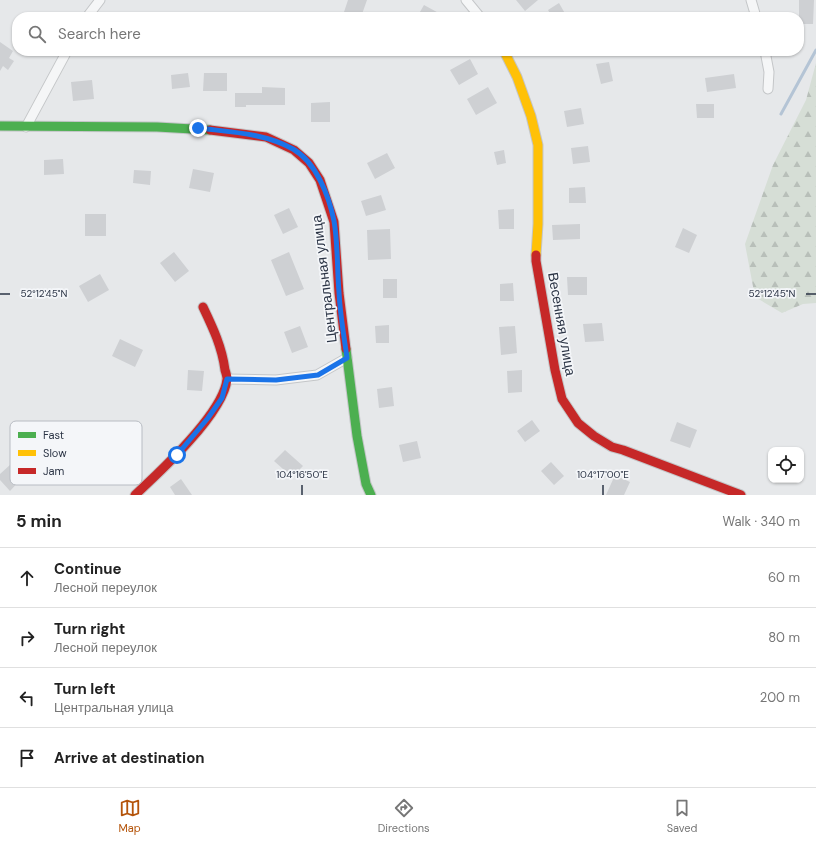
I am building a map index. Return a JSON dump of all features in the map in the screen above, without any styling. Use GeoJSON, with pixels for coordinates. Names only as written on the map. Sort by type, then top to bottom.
{"type":"FeatureCollection","features":[{"type":"Feature","properties":{"kind":"street"},"geometry":{"type":"LineString","coordinates":[[91,12],[100,0]]}},
{"type":"Feature","properties":{"kind":"street"},"geometry":{"type":"LineString","coordinates":[[466,0],[476,12]]}},
{"type":"Feature","properties":{"kind":"street"},"geometry":{"type":"LineString","coordinates":[[751,0],[755,12]]}},
{"type":"Feature","properties":{"kind":"street"},"geometry":{"type":"LineString","coordinates":[[26,127],[64,56]]}},
{"type":"Feature","properties":{"kind":"street","name":"Весенняя улица"},"geometry":{"type":"LineString","coordinates":[[506,56],[517,77],[531,116],[538,146],[538,224],[536,261],[555,370],[562,399],[578,423],[594,436],[612,447],[689,474],[741,495]]}},
{"type":"Feature","properties":{"kind":"street"},"geometry":{"type":"LineString","coordinates":[[766,56],[769,72],[768,89]]}},
{"type":"Feature","properties":{"kind":"street","name":"Центральная улица"},"geometry":{"type":"LineString","coordinates":[[0,126],[198,128],[266,137],[294,150],[309,163],[320,180],[334,222],[339,293],[357,436],[366,484],[371,495]]}},
{"type":"Feature","properties":{"kind":"street"},"geometry":{"type":"LineString","coordinates":[[134,495],[177,455],[208,418],[222,398],[227,379],[222,348],[217,334],[203,307]]}},
{"type":"Feature","properties":{"kind":"street"},"geometry":{"type":"LineString","coordinates":[[227,379],[276,380],[318,375],[347,358]]}},
{"type":"Feature","properties":{"kind":"green space"},"geometry":{"type":"Polygon","coordinates":[[[816,63],[816,303],[803,304],[782,313],[755,297],[745,244],[773,165],[806,100],[816,63]]]}},
{"type":"Feature","properties":{"kind":"building"},"geometry":{"type":"Polygon","coordinates":[[[348,0],[367,0],[363,12],[344,12],[348,0]]]}},
{"type":"Feature","properties":{"kind":"building"},"geometry":{"type":"Polygon","coordinates":[[[516,0],[538,0],[525,11],[516,0]]]}},
{"type":"Feature","properties":{"kind":"building"},"geometry":{"type":"Polygon","coordinates":[[[799,0],[814,0],[813,24],[804,24],[804,12],[799,12],[799,0]]]}},
{"type":"Feature","properties":{"kind":"building"},"geometry":{"type":"Polygon","coordinates":[[[559,3],[564,12],[549,12],[548,10],[559,3]]]}},
{"type":"Feature","properties":{"kind":"building"},"geometry":{"type":"Polygon","coordinates":[[[424,5],[437,12],[420,12],[424,5]]]}},
{"type":"Feature","properties":{"kind":"building"},"geometry":{"type":"Polygon","coordinates":[[[0,42],[12,50],[9,58],[14,61],[8,70],[3,66],[0,71],[0,42]]]}},
{"type":"Feature","properties":{"kind":"building"},"geometry":{"type":"Polygon","coordinates":[[[470,59],[478,74],[459,85],[450,70],[470,59]]]}},
{"type":"Feature","properties":{"kind":"building"},"geometry":{"type":"Polygon","coordinates":[[[609,62],[613,81],[601,84],[596,64],[609,62]]]}},
{"type":"Feature","properties":{"kind":"building"},"geometry":{"type":"Polygon","coordinates":[[[188,73],[190,87],[172,89],[171,75],[188,73]]]}},
{"type":"Feature","properties":{"kind":"building"},"geometry":{"type":"Polygon","coordinates":[[[204,73],[227,73],[227,91],[203,91],[204,73]]]}},
{"type":"Feature","properties":{"kind":"building"},"geometry":{"type":"Polygon","coordinates":[[[734,74],[736,88],[707,92],[705,78],[734,74]]]}},
{"type":"Feature","properties":{"kind":"building"},"geometry":{"type":"Polygon","coordinates":[[[92,80],[94,99],[73,101],[71,82],[92,80]]]}},
{"type":"Feature","properties":{"kind":"building"},"geometry":{"type":"Polygon","coordinates":[[[262,87],[285,88],[285,105],[246,105],[246,107],[235,107],[235,93],[262,93],[262,87]]]}},
{"type":"Feature","properties":{"kind":"building"},"geometry":{"type":"Polygon","coordinates":[[[488,87],[497,103],[476,115],[467,99],[488,87]]]}},
{"type":"Feature","properties":{"kind":"building"},"geometry":{"type":"Polygon","coordinates":[[[330,102],[330,122],[311,122],[311,103],[330,102]]]}},
{"type":"Feature","properties":{"kind":"building"},"geometry":{"type":"Polygon","coordinates":[[[696,104],[714,104],[714,118],[697,118],[696,104]]]}},
{"type":"Feature","properties":{"kind":"building"},"geometry":{"type":"Polygon","coordinates":[[[581,108],[584,124],[567,127],[564,111],[581,108]]]}},
{"type":"Feature","properties":{"kind":"building"},"geometry":{"type":"Polygon","coordinates":[[[588,146],[590,162],[573,164],[571,148],[588,146]]]}},
{"type":"Feature","properties":{"kind":"building"},"geometry":{"type":"Polygon","coordinates":[[[504,150],[506,163],[497,165],[494,152],[504,150]]]}},
{"type":"Feature","properties":{"kind":"building"},"geometry":{"type":"Polygon","coordinates":[[[387,153],[395,168],[375,179],[367,163],[387,153]]]}},
{"type":"Feature","properties":{"kind":"building"},"geometry":{"type":"Polygon","coordinates":[[[63,159],[64,174],[44,175],[44,160],[63,159]]]}},
{"type":"Feature","properties":{"kind":"building"},"geometry":{"type":"Polygon","coordinates":[[[193,169],[214,173],[210,192],[189,188],[193,169]]]}},
{"type":"Feature","properties":{"kind":"building"},"geometry":{"type":"Polygon","coordinates":[[[134,170],[151,171],[150,185],[133,183],[134,170]]]}},
{"type":"Feature","properties":{"kind":"building"},"geometry":{"type":"Polygon","coordinates":[[[585,187],[586,203],[569,203],[569,188],[585,187]]]}},
{"type":"Feature","properties":{"kind":"building"},"geometry":{"type":"Polygon","coordinates":[[[381,195],[386,210],[366,216],[361,201],[381,195]]]}},
{"type":"Feature","properties":{"kind":"building"},"geometry":{"type":"Polygon","coordinates":[[[289,208],[298,227],[283,234],[274,215],[289,208]]]}},
{"type":"Feature","properties":{"kind":"building"},"geometry":{"type":"Polygon","coordinates":[[[514,209],[514,229],[499,229],[498,210],[514,209]]]}},
{"type":"Feature","properties":{"kind":"building"},"geometry":{"type":"Polygon","coordinates":[[[85,214],[106,214],[106,236],[85,236],[85,214]]]}},
{"type":"Feature","properties":{"kind":"building"},"geometry":{"type":"Polygon","coordinates":[[[580,224],[580,239],[553,240],[552,225],[580,224]]]}},
{"type":"Feature","properties":{"kind":"building"},"geometry":{"type":"Polygon","coordinates":[[[683,228],[697,235],[689,253],[675,247],[683,228]]]}},
{"type":"Feature","properties":{"kind":"building"},"geometry":{"type":"Polygon","coordinates":[[[390,229],[391,259],[368,260],[367,230],[390,229]]]}},
{"type":"Feature","properties":{"kind":"building"},"geometry":{"type":"Polygon","coordinates":[[[174,252],[189,271],[175,282],[160,263],[174,252]]]}},
{"type":"Feature","properties":{"kind":"building"},"geometry":{"type":"Polygon","coordinates":[[[289,252],[304,289],[286,296],[271,260],[289,252]]]}},
{"type":"Feature","properties":{"kind":"building"},"geometry":{"type":"Polygon","coordinates":[[[100,274],[109,290],[88,302],[79,286],[100,274]]]}},
{"type":"Feature","properties":{"kind":"building"},"geometry":{"type":"Polygon","coordinates":[[[567,277],[587,277],[587,295],[568,295],[567,277]]]}},
{"type":"Feature","properties":{"kind":"building"},"geometry":{"type":"Polygon","coordinates":[[[383,279],[397,279],[397,298],[383,298],[383,279]]]}},
{"type":"Feature","properties":{"kind":"building"},"geometry":{"type":"Polygon","coordinates":[[[513,283],[514,301],[500,301],[500,284],[513,283]]]}},
{"type":"Feature","properties":{"kind":"building"},"geometry":{"type":"Polygon","coordinates":[[[602,323],[604,341],[585,342],[583,324],[602,323]]]}},
{"type":"Feature","properties":{"kind":"building"},"geometry":{"type":"Polygon","coordinates":[[[389,325],[389,343],[376,343],[375,326],[389,325]]]}},
{"type":"Feature","properties":{"kind":"building"},"geometry":{"type":"Polygon","coordinates":[[[300,326],[308,347],[292,353],[284,332],[300,326]]]}},
{"type":"Feature","properties":{"kind":"building"},"geometry":{"type":"Polygon","coordinates":[[[515,326],[517,353],[501,355],[499,327],[515,326]]]}},
{"type":"Feature","properties":{"kind":"building"},"geometry":{"type":"Polygon","coordinates":[[[120,339],[143,350],[135,367],[112,356],[120,339]]]}},
{"type":"Feature","properties":{"kind":"building"},"geometry":{"type":"Polygon","coordinates":[[[188,370],[204,371],[202,391],[187,390],[188,370]]]}},
{"type":"Feature","properties":{"kind":"building"},"geometry":{"type":"Polygon","coordinates":[[[522,370],[522,392],[508,393],[507,371],[522,370]]]}},
{"type":"Feature","properties":{"kind":"building"},"geometry":{"type":"Polygon","coordinates":[[[392,387],[394,406],[379,408],[377,389],[392,387]]]}},
{"type":"Feature","properties":{"kind":"building"},"geometry":{"type":"Polygon","coordinates":[[[532,420],[540,431],[525,442],[517,431],[532,420]]]}},
{"type":"Feature","properties":{"kind":"building"},"geometry":{"type":"Polygon","coordinates":[[[677,422],[697,430],[690,448],[670,441],[677,422]]]}},
{"type":"Feature","properties":{"kind":"building"},"geometry":{"type":"Polygon","coordinates":[[[417,441],[421,458],[403,462],[399,445],[417,441]]]}},
{"type":"Feature","properties":{"kind":"building"},"geometry":{"type":"Polygon","coordinates":[[[285,450],[303,466],[292,477],[274,461],[285,450]]]}},
{"type":"Feature","properties":{"kind":"building"},"geometry":{"type":"Polygon","coordinates":[[[551,462],[564,476],[554,485],[541,471],[551,462]]]}},
{"type":"Feature","properties":{"kind":"building"},"geometry":{"type":"Polygon","coordinates":[[[10,465],[10,485],[16,485],[10,491],[0,480],[0,474],[10,465]]]}},
{"type":"Feature","properties":{"kind":"building"},"geometry":{"type":"Polygon","coordinates":[[[615,475],[630,482],[624,495],[606,495],[615,475]]]}},
{"type":"Feature","properties":{"kind":"building"},"geometry":{"type":"Polygon","coordinates":[[[181,479],[192,495],[175,495],[170,487],[181,479]]]}},
{"type":"Feature","properties":{"kind":"waterway"},"geometry":{"type":"LineString","coordinates":[[781,114],[816,50]]}},
{"type":"Feature","properties":{"kind":"traffic: fast"},"geometry":{"type":"LineString","coordinates":[[0,126],[157,127],[210,130]]}},
{"type":"Feature","properties":{"kind":"traffic: fast"},"geometry":{"type":"LineString","coordinates":[[346,349],[357,436],[366,484],[371,495]]}},
{"type":"Feature","properties":{"kind":"traffic: slow"},"geometry":{"type":"LineString","coordinates":[[506,56],[517,77],[531,116],[538,145],[538,224],[536,255]]}},
{"type":"Feature","properties":{"kind":"traffic: jam"},"geometry":{"type":"LineString","coordinates":[[210,130],[266,137],[294,150],[309,163],[320,180],[334,222],[339,293],[346,349]]}},
{"type":"Feature","properties":{"kind":"traffic: jam"},"geometry":{"type":"LineString","coordinates":[[536,255],[555,370],[562,399],[578,423],[594,436],[612,447],[741,495]]}},
{"type":"Feature","properties":{"kind":"traffic: jam"},"geometry":{"type":"LineString","coordinates":[[135,495],[160,472],[203,425],[223,393],[227,376],[222,353],[214,330],[203,307]]}},
{"type":"Feature","properties":{"kind":"route"},"geometry":{"type":"LineString","coordinates":[[177,455],[208,418],[222,398],[227,379],[276,380],[318,375],[347,358],[339,293],[334,222],[320,180],[309,163],[294,150],[266,137],[198,128]]}}]}
